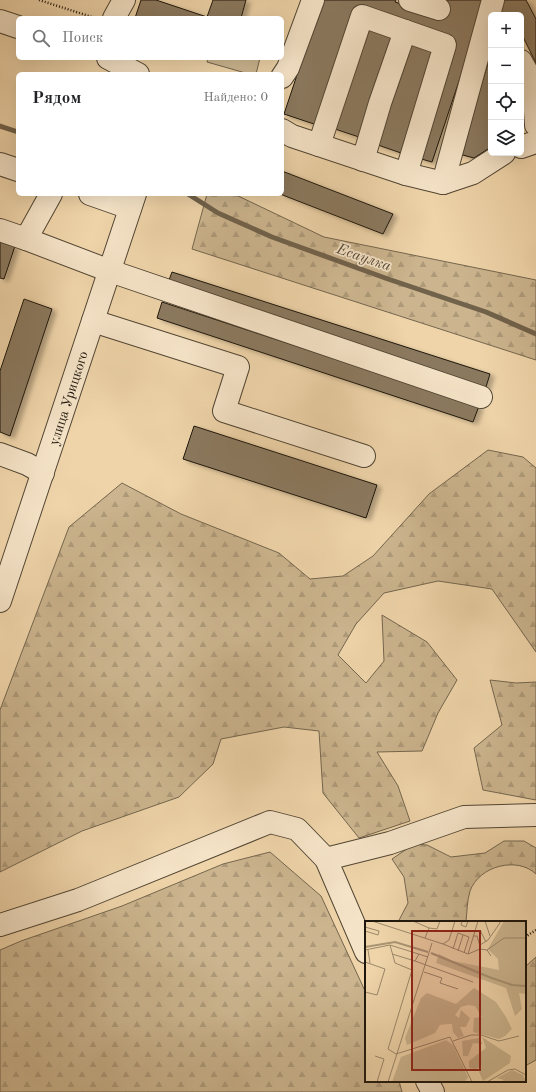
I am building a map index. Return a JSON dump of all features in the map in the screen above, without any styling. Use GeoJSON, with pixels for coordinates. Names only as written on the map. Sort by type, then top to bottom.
{"type":"FeatureCollection","features":[{"type":"Feature","properties":{"kind":"street"},"geometry":{"type":"LineString","coordinates":[[115,16],[124,0]]}},
{"type":"Feature","properties":{"kind":"street"},"geometry":{"type":"LineString","coordinates":[[284,74],[288,68],[313,0]]}},
{"type":"Feature","properties":{"kind":"street"},"geometry":{"type":"LineString","coordinates":[[410,0],[439,9]]}},
{"type":"Feature","properties":{"kind":"street"},"geometry":{"type":"LineString","coordinates":[[443,183],[487,37],[493,0]]}},
{"type":"Feature","properties":{"kind":"street"},"geometry":{"type":"LineString","coordinates":[[319,145],[362,16],[445,45],[406,174]]}},
{"type":"Feature","properties":{"kind":"street"},"geometry":{"type":"LineString","coordinates":[[0,21],[16,26]]}},
{"type":"Feature","properties":{"kind":"street"},"geometry":{"type":"LineString","coordinates":[[364,160],[380,103],[405,31]]}},
{"type":"Feature","properties":{"kind":"street"},"geometry":{"type":"LineString","coordinates":[[112,60],[134,72]]}},
{"type":"Feature","properties":{"kind":"street"},"geometry":{"type":"LineString","coordinates":[[524,66],[533,82],[536,117]]}},
{"type":"Feature","properties":{"kind":"street"},"geometry":{"type":"LineString","coordinates":[[284,131],[292,136],[406,174],[443,183],[473,172],[499,156]]}},
{"type":"Feature","properties":{"kind":"street"},"geometry":{"type":"LineString","coordinates":[[524,146],[536,142]]}},
{"type":"Feature","properties":{"kind":"street"},"geometry":{"type":"LineString","coordinates":[[0,164],[16,169]]}},
{"type":"Feature","properties":{"kind":"street"},"geometry":{"type":"LineString","coordinates":[[26,239],[50,196]]}},
{"type":"Feature","properties":{"kind":"street"},"geometry":{"type":"LineString","coordinates":[[102,196],[132,201]]}},
{"type":"Feature","properties":{"kind":"street","name":"улица Урицкого"},"geometry":{"type":"LineString","coordinates":[[0,601],[132,201]]}},
{"type":"Feature","properties":{"kind":"street"},"geometry":{"type":"LineString","coordinates":[[0,230],[110,271],[481,397]]}},
{"type":"Feature","properties":{"kind":"street"},"geometry":{"type":"LineString","coordinates":[[93,321],[238,367],[224,411],[364,456]]}},
{"type":"Feature","properties":{"kind":"street"},"geometry":{"type":"LineString","coordinates":[[0,454],[27,464],[43,474]]}},
{"type":"Feature","properties":{"kind":"street"},"geometry":{"type":"LineString","coordinates":[[326,859],[390,843],[464,817],[536,815]]}},
{"type":"Feature","properties":{"kind":"street"},"geometry":{"type":"LineString","coordinates":[[0,925],[78,900],[109,880],[270,822],[297,829],[326,859],[365,950]]}},
{"type":"Feature","properties":{"kind":"street"},"geometry":{"type":"LineString","coordinates":[[428,1082],[433,1092]]}},
{"type":"Feature","properties":{"kind":"path"},"geometry":{"type":"LineString","coordinates":[[38,0],[89,16]]}},
{"type":"Feature","properties":{"kind":"path"},"geometry":{"type":"LineString","coordinates":[[526,936],[536,930]]}},
{"type":"Feature","properties":{"kind":"green space"},"geometry":{"type":"Polygon","coordinates":[[[208,60],[260,60],[256,72],[242,72],[207,62],[208,60]]]}},
{"type":"Feature","properties":{"kind":"green space"},"geometry":{"type":"Polygon","coordinates":[[[206,196],[238,196],[324,237],[536,280],[536,360],[192,249],[206,196]]]}},
{"type":"Feature","properties":{"kind":"green space"},"geometry":{"type":"Polygon","coordinates":[[[488,450],[523,457],[536,468],[536,652],[492,589],[438,581],[384,593],[356,624],[338,655],[366,683],[384,661],[382,615],[427,642],[457,680],[438,713],[422,751],[377,752],[398,786],[410,821],[359,838],[323,793],[319,731],[284,727],[221,739],[213,764],[179,797],[82,831],[0,872],[0,710],[69,527],[122,483],[181,514],[279,553],[310,579],[343,576],[373,556],[429,494],[488,450]]]}},
{"type":"Feature","properties":{"kind":"green space"},"geometry":{"type":"Polygon","coordinates":[[[490,680],[516,683],[536,682],[536,800],[483,790],[474,748],[502,725],[490,680]]]}},
{"type":"Feature","properties":{"kind":"green space"},"geometry":{"type":"Polygon","coordinates":[[[504,841],[524,841],[536,848],[536,874],[519,866],[509,865],[499,866],[481,875],[470,891],[466,921],[399,921],[408,903],[404,877],[392,859],[414,844],[427,845],[451,857],[485,853],[504,841]]]}},
{"type":"Feature","properties":{"kind":"green space"},"geometry":{"type":"Polygon","coordinates":[[[270,852],[321,896],[365,991],[365,1082],[399,1082],[402,1092],[0,1092],[0,950],[21,941],[122,906],[223,864],[270,852]]]}},
{"type":"Feature","properties":{"kind":"green space"},"geometry":{"type":"Polygon","coordinates":[[[536,957],[536,1060],[526,1065],[526,966],[536,957]]]}},
{"type":"Feature","properties":{"kind":"building"},"geometry":{"type":"Polygon","coordinates":[[[141,0],[156,0],[204,16],[136,16],[141,0]]]}},
{"type":"Feature","properties":{"kind":"building"},"geometry":{"type":"Polygon","coordinates":[[[213,0],[246,0],[242,16],[207,16],[213,0]]]}},
{"type":"Feature","properties":{"kind":"building"},"geometry":{"type":"Polygon","coordinates":[[[322,0],[396,0],[395,2],[444,18],[430,0],[486,0],[432,162],[418,158],[456,41],[358,9],[320,126],[284,114],[322,0]]]}},
{"type":"Feature","properties":{"kind":"building"},"geometry":{"type":"Polygon","coordinates":[[[500,0],[526,0],[536,19],[536,63],[524,39],[524,12],[496,12],[500,0]]]}},
{"type":"Feature","properties":{"kind":"building"},"geometry":{"type":"Polygon","coordinates":[[[366,24],[396,33],[362,138],[332,128],[366,24]]]}},
{"type":"Feature","properties":{"kind":"building"},"geometry":{"type":"Polygon","coordinates":[[[409,39],[439,49],[404,154],[375,144],[409,39]]]}},
{"type":"Feature","properties":{"kind":"building"},"geometry":{"type":"Polygon","coordinates":[[[488,63],[488,149],[474,158],[459,154],[488,63]]]}},
{"type":"Feature","properties":{"kind":"building"},"geometry":{"type":"Polygon","coordinates":[[[284,172],[393,214],[383,234],[284,196],[284,172]]]}},
{"type":"Feature","properties":{"kind":"building"},"geometry":{"type":"Polygon","coordinates":[[[0,241],[15,246],[4,279],[0,278],[0,241]]]}},
{"type":"Feature","properties":{"kind":"building"},"geometry":{"type":"Polygon","coordinates":[[[172,272],[490,374],[485,390],[166,288],[172,272]]]}},
{"type":"Feature","properties":{"kind":"building"},"geometry":{"type":"Polygon","coordinates":[[[24,299],[52,309],[10,436],[0,432],[0,371],[24,299]]]}},
{"type":"Feature","properties":{"kind":"building"},"geometry":{"type":"Polygon","coordinates":[[[162,302],[479,406],[473,422],[157,318],[162,302]]]}},
{"type":"Feature","properties":{"kind":"building"},"geometry":{"type":"Polygon","coordinates":[[[194,426],[377,485],[366,518],[183,459],[194,426]]]}},
{"type":"Feature","properties":{"kind":"waterway","name":"Есаулка"},"geometry":{"type":"LineString","coordinates":[[0,126],[16,131]]}},
{"type":"Feature","properties":{"kind":"waterway","name":"Есаулка"},"geometry":{"type":"LineString","coordinates":[[191,196],[218,213],[272,237],[388,279],[486,312],[536,334]]}}]}
